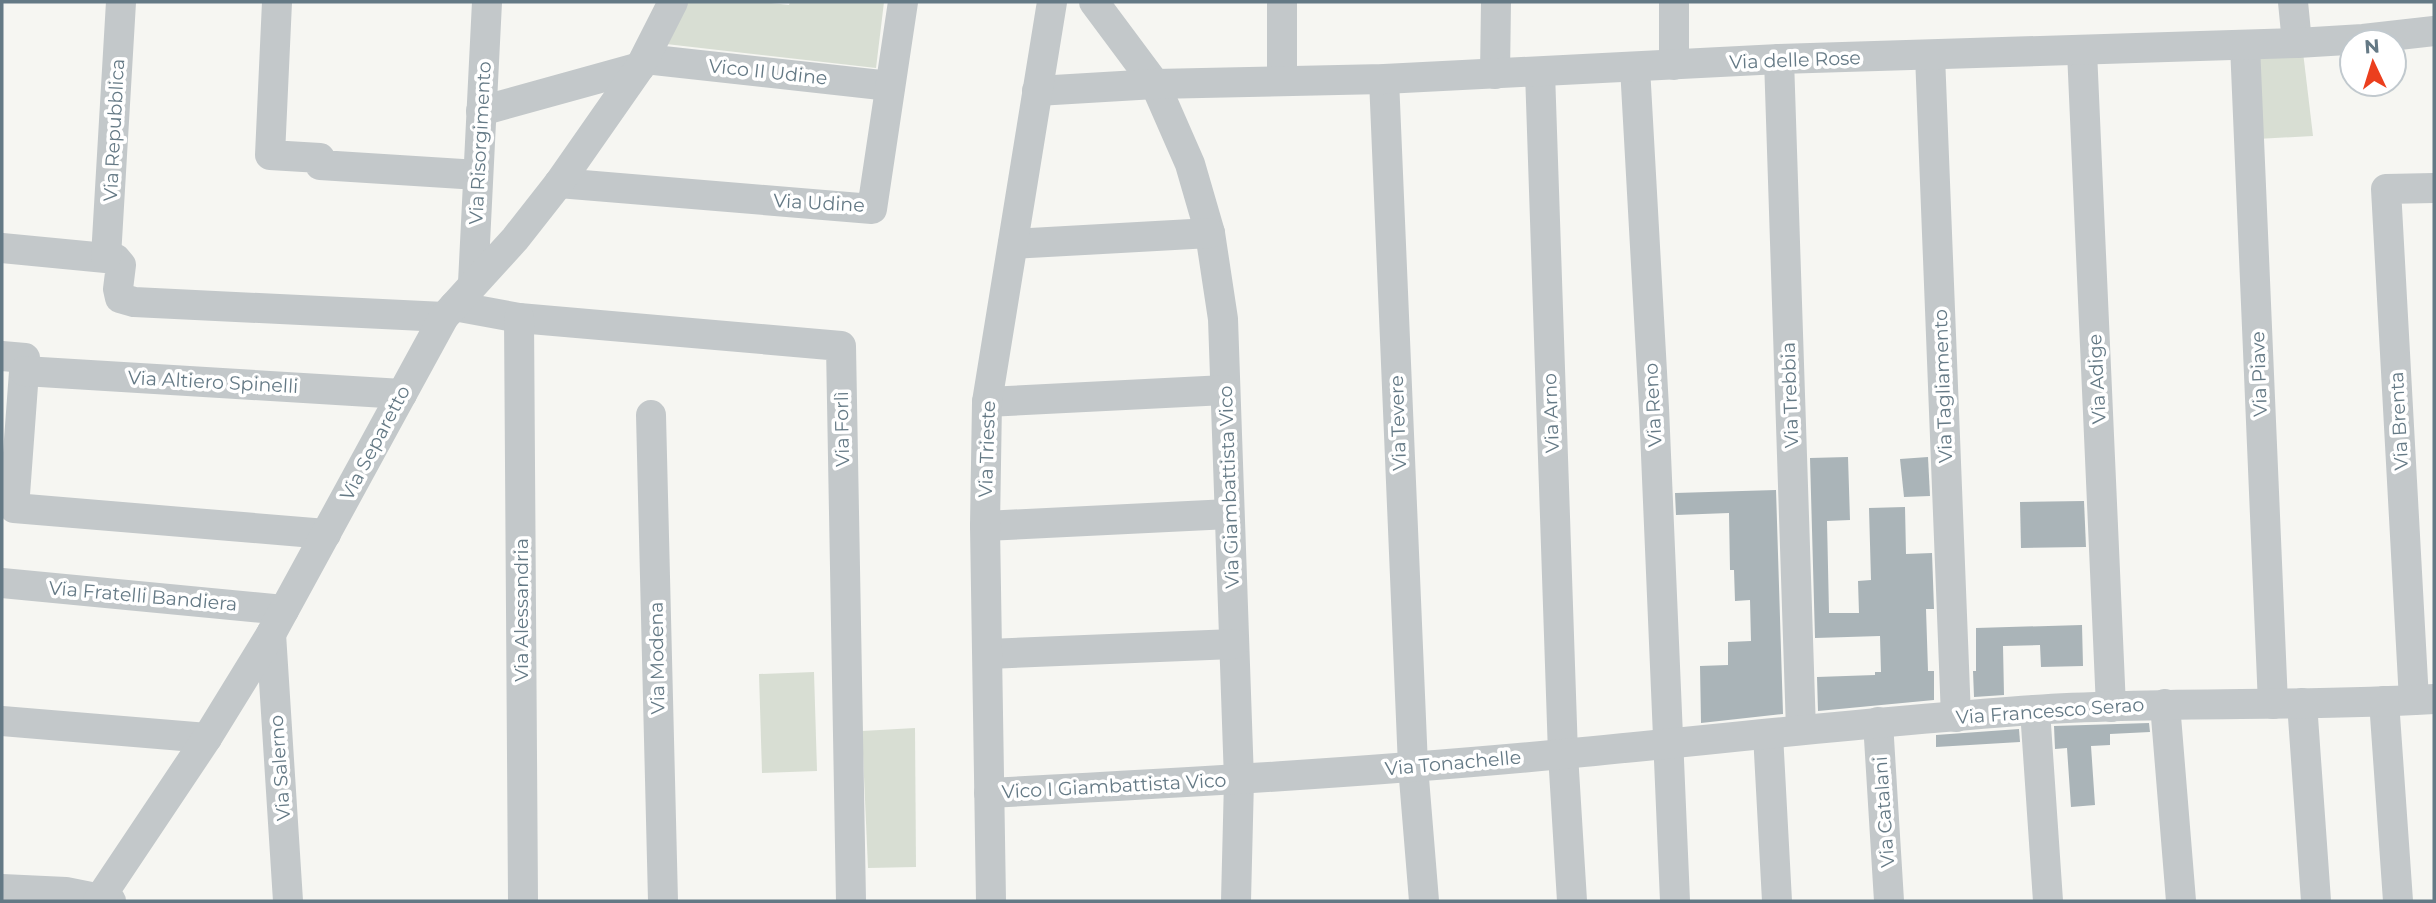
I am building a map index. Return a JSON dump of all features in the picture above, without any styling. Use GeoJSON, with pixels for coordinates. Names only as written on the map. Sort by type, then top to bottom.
{"type":"FeatureCollection","features":[{"type":"Feature","properties":{"kind":"street","name":"Via Repubblica"},"geometry":{"type":"LineString","coordinates":[[121,2],[111,258],[121,265],[118,289],[120,298],[134,302],[457,302]]}},
{"type":"Feature","properties":{"kind":"street"},"geometry":{"type":"LineString","coordinates":[[277,2],[270,155],[320,158],[320,165],[478,175]]}},
{"type":"Feature","properties":{"kind":"street","name":"Via Risorgimento"},"geometry":{"type":"LineString","coordinates":[[457,302],[478,175],[487,2]]}},
{"type":"Feature","properties":{"kind":"street","name":"Via Separetto"},"geometry":{"type":"LineString","coordinates":[[103,900],[278,622],[402,394],[457,302],[515,239],[559,183],[643,63],[673,2]]}},
{"type":"Feature","properties":{"kind":"street","name":"Via Udine"},"geometry":{"type":"LineString","coordinates":[[559,183],[872,209],[903,2]]}},
{"type":"Feature","properties":{"kind":"street","name":"Via Trieste"},"geometry":{"type":"LineString","coordinates":[[991,901],[985,526],[987,402],[1052,2]]}},
{"type":"Feature","properties":{"kind":"street","name":"Via Giambattista Vico"},"geometry":{"type":"LineString","coordinates":[[1094,2],[1155,84],[1190,164],[1210,233],[1223,318],[1239,780],[1236,901]]}},
{"type":"Feature","properties":{"kind":"street"},"geometry":{"type":"LineString","coordinates":[[1282,2],[1282,81]]}},
{"type":"Feature","properties":{"kind":"street"},"geometry":{"type":"LineString","coordinates":[[1495,74],[1496,2]]}},
{"type":"Feature","properties":{"kind":"street"},"geometry":{"type":"LineString","coordinates":[[1674,2],[1674,65]]}},
{"type":"Feature","properties":{"kind":"street"},"geometry":{"type":"LineString","coordinates":[[2293,2],[2297,43]]}},
{"type":"Feature","properties":{"kind":"street","name":"Via delle Rose"},"geometry":{"type":"LineString","coordinates":[[1037,91],[1155,84],[1384,79],[1779,59],[2297,43],[2434,31]]}},
{"type":"Feature","properties":{"kind":"street","name":"Via Piave"},"geometry":{"type":"LineString","coordinates":[[2245,45],[2288,703],[2316,901]]}},
{"type":"Feature","properties":{"kind":"street","name":"Via Adige"},"geometry":{"type":"LineString","coordinates":[[2082,51],[2112,706]]}},
{"type":"Feature","properties":{"kind":"street","name":"Via Tagliamento"},"geometry":{"type":"LineString","coordinates":[[1930,55],[1956,717]]}},
{"type":"Feature","properties":{"kind":"street","name":"Via Trebbia"},"geometry":{"type":"LineString","coordinates":[[1779,59],[1801,730]]}},
{"type":"Feature","properties":{"kind":"street"},"geometry":{"type":"LineString","coordinates":[[481,111],[643,63]]}},
{"type":"Feature","properties":{"kind":"street","name":"Vico II Udine"},"geometry":{"type":"LineString","coordinates":[[643,63],[890,86]]}},
{"type":"Feature","properties":{"kind":"street","name":"Via Reno"},"geometry":{"type":"LineString","coordinates":[[1635,67],[1654,408],[1675,901]]}},
{"type":"Feature","properties":{"kind":"street","name":"Via Arno"},"geometry":{"type":"LineString","coordinates":[[1540,72],[1563,754],[1572,901]]}},
{"type":"Feature","properties":{"kind":"street","name":"Via Tevere"},"geometry":{"type":"LineString","coordinates":[[1384,79],[1413,766],[1424,901]]}},
{"type":"Feature","properties":{"kind":"street","name":"Via Brenta"},"geometry":{"type":"LineString","coordinates":[[2424,700],[2386,189],[2434,188]]}},
{"type":"Feature","properties":{"kind":"street"},"geometry":{"type":"LineString","coordinates":[[1013,244],[1210,233]]}},
{"type":"Feature","properties":{"kind":"street"},"geometry":{"type":"LineString","coordinates":[[2,248],[111,258]]}},
{"type":"Feature","properties":{"kind":"street","name":"Via Forlì"},"geometry":{"type":"LineString","coordinates":[[457,302],[519,318],[841,346],[851,901]]}},
{"type":"Feature","properties":{"kind":"street","name":"Via Alessandria"},"geometry":{"type":"LineString","coordinates":[[519,318],[523,901]]}},
{"type":"Feature","properties":{"kind":"street"},"geometry":{"type":"LineString","coordinates":[[13,364],[9,463],[14,508],[326,534]]}},
{"type":"Feature","properties":{"kind":"street","name":"Via Altiero Spinelli"},"geometry":{"type":"LineString","coordinates":[[13,364],[402,394]]}},
{"type":"Feature","properties":{"kind":"street"},"geometry":{"type":"LineString","coordinates":[[987,402],[1225,390]]}},
{"type":"Feature","properties":{"kind":"street","name":"Via Modena"},"geometry":{"type":"LineString","coordinates":[[651,415],[663,901]]}},
{"type":"Feature","properties":{"kind":"street"},"geometry":{"type":"LineString","coordinates":[[985,526],[1229,514]]}},
{"type":"Feature","properties":{"kind":"street","name":"Via Fratelli Bandiera"},"geometry":{"type":"LineString","coordinates":[[2,583],[278,622]]}},
{"type":"Feature","properties":{"kind":"street","name":"Via Salerno"},"geometry":{"type":"LineString","coordinates":[[278,622],[288,901]]}},
{"type":"Feature","properties":{"kind":"street"},"geometry":{"type":"LineString","coordinates":[[988,654],[1234,644]]}},
{"type":"Feature","properties":{"kind":"street","name":"Via Francesco Serao"},"geometry":{"type":"LineString","coordinates":[[1667,743],[2035,710],[2165,704],[2424,700]]}},
{"type":"Feature","properties":{"kind":"street"},"geometry":{"type":"LineString","coordinates":[[2384,701],[2398,901]]}},
{"type":"Feature","properties":{"kind":"street"},"geometry":{"type":"LineString","coordinates":[[2165,704],[2181,901]]}},
{"type":"Feature","properties":{"kind":"street"},"geometry":{"type":"LineString","coordinates":[[2035,710],[2048,901]]}},
{"type":"Feature","properties":{"kind":"street"},"geometry":{"type":"LineString","coordinates":[[2,721],[207,738]]}},
{"type":"Feature","properties":{"kind":"street","name":"Via Catalani"},"geometry":{"type":"LineString","coordinates":[[1878,722],[1889,901]]}},
{"type":"Feature","properties":{"kind":"street"},"geometry":{"type":"LineString","coordinates":[[1768,734],[1777,901]]}},
{"type":"Feature","properties":{"kind":"street","name":"Via Tonachelle"},"geometry":{"type":"LineString","coordinates":[[1239,780],[1667,743]]}},
{"type":"Feature","properties":{"kind":"street","name":"Vico I Giambattista Vico"},"geometry":{"type":"LineString","coordinates":[[989,793],[1239,780]]}},
{"type":"Feature","properties":{"kind":"street"},"geometry":{"type":"LineString","coordinates":[[2,889],[66,892],[103,900]]}},
{"type":"Feature","properties":{"kind":"shaded area"},"geometry":{"type":"Polygon","coordinates":[[[687,2],[762,2],[789,5],[790,2],[884,2],[876,68],[666,44],[687,2]]]}},
{"type":"Feature","properties":{"kind":"shaded area"},"geometry":{"type":"Polygon","coordinates":[[[2303,52],[2313,136],[2257,139],[2256,55],[2303,52]]]}},
{"type":"Feature","properties":{"kind":"shaded area"},"geometry":{"type":"Polygon","coordinates":[[[814,672],[817,771],[762,773],[759,674],[814,672]]]}},
{"type":"Feature","properties":{"kind":"shaded area"},"geometry":{"type":"Polygon","coordinates":[[[915,728],[916,867],[868,868],[862,731],[915,728]]]}},
{"type":"Feature","properties":{"kind":"building"},"geometry":{"type":"Polygon","coordinates":[[[1848,457],[1850,520],[1827,521],[1829,613],[1859,613],[1858,581],[1871,580],[1869,508],[1905,507],[1906,554],[1932,553],[1934,609],[1926,609],[1928,671],[1934,671],[1934,700],[1818,711],[1817,677],[1875,675],[1875,672],[1881,672],[1880,636],[1815,638],[1810,458],[1848,457]]]}},
{"type":"Feature","properties":{"kind":"building"},"geometry":{"type":"Polygon","coordinates":[[[1928,457],[1930,496],[1904,497],[1900,459],[1928,457]]]}},
{"type":"Feature","properties":{"kind":"building"},"geometry":{"type":"Polygon","coordinates":[[[1776,490],[1783,714],[1701,723],[1700,666],[1728,665],[1728,642],[1751,641],[1750,600],[1735,601],[1734,570],[1730,570],[1729,513],[1676,515],[1675,493],[1776,490]]]}},
{"type":"Feature","properties":{"kind":"building"},"geometry":{"type":"Polygon","coordinates":[[[2084,501],[2086,547],[2021,548],[2020,502],[2084,501]]]}},
{"type":"Feature","properties":{"kind":"building"},"geometry":{"type":"Polygon","coordinates":[[[2082,625],[2083,666],[2041,667],[2040,645],[2003,646],[2004,695],[1974,697],[1976,628],[2082,625]]]}},
{"type":"Feature","properties":{"kind":"building"},"geometry":{"type":"Polygon","coordinates":[[[2149,723],[2150,732],[2110,734],[2110,745],[2091,746],[2095,805],[2071,807],[2067,748],[2055,749],[2054,726],[2149,723]]]}},
{"type":"Feature","properties":{"kind":"building"},"geometry":{"type":"Polygon","coordinates":[[[2019,729],[2020,742],[1936,747],[1936,735],[2019,729]]]}}]}
